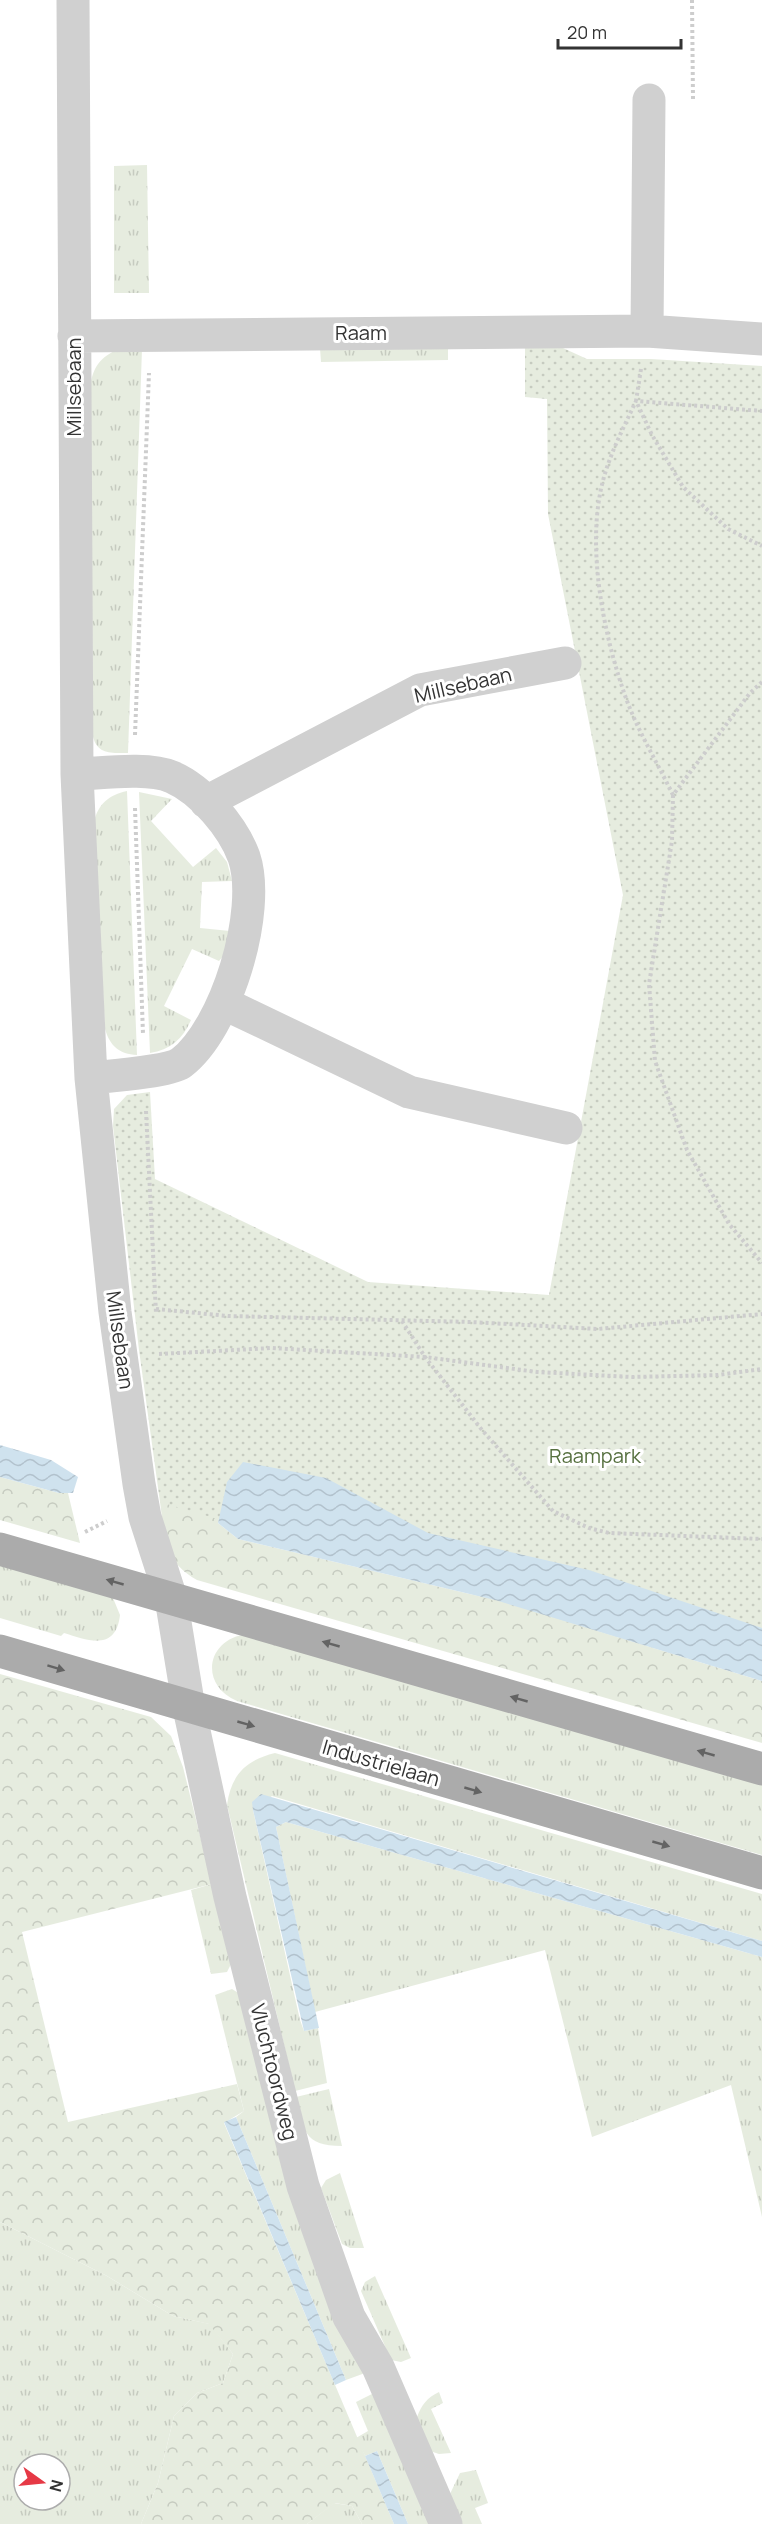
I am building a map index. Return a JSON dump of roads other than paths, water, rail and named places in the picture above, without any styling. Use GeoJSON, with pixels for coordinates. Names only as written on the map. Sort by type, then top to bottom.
{"type":"FeatureCollection","features":[{"type":"Feature","properties":{"kind":"main road"},"geometry":{"type":"LineString","coordinates":[[0,1549],[762,1769]]}},
{"type":"Feature","properties":{"kind":"main road","name":"Industrielaan"},"geometry":{"type":"LineString","coordinates":[[0,1651],[189,1708],[762,1873]]}},
{"type":"Feature","properties":{"kind":"street","name":"Millsebaan"},"geometry":{"type":"LineString","coordinates":[[73,0],[77,774],[91,1078],[115,1312],[145,1518],[171,1598]]}},
{"type":"Feature","properties":{"kind":"street"},"geometry":{"type":"LineString","coordinates":[[647,331],[649,100]]}},
{"type":"Feature","properties":{"kind":"street","name":"Raam"},"geometry":{"type":"LineString","coordinates":[[74,336],[647,331],[762,339]]}},
{"type":"Feature","properties":{"kind":"street","name":"Millsebaan"},"geometry":{"type":"LineString","coordinates":[[206,802],[420,690],[565,663]]}},
{"type":"Feature","properties":{"kind":"street"},"geometry":{"type":"LineString","coordinates":[[77,774],[155,772],[186,784],[206,802],[228,829],[244,858],[248,886],[246,933],[223,1003],[197,1047],[179,1064],[91,1078]]}},
{"type":"Feature","properties":{"kind":"street"},"geometry":{"type":"LineString","coordinates":[[223,1003],[409,1092],[566,1128]]}},
{"type":"Feature","properties":{"kind":"street","name":"Vluchtoordweg"},"geometry":{"type":"LineString","coordinates":[[171,1598],[189,1708],[230,1897],[303,2186],[349,2317],[378,2367],[446,2524]]}},
{"type":"Feature","properties":{"kind":"water"},"geometry":{"type":"Polygon","coordinates":[[[0,1445],[51,1460],[78,1477],[73,1493],[59,1493],[0,1477],[0,1445]]]}},
{"type":"Feature","properties":{"kind":"water"},"geometry":{"type":"Polygon","coordinates":[[[243,1462],[326,1478],[428,1533],[589,1570],[762,1628],[762,1681],[495,1600],[238,1539],[218,1523],[227,1482],[243,1462]]]}},
{"type":"Feature","properties":{"kind":"water"},"geometry":{"type":"Polygon","coordinates":[[[261,1794],[762,1941],[762,1957],[286,1822],[276,1827],[319,2028],[304,2031],[253,1810],[252,1802],[261,1794]]]}},
{"type":"Feature","properties":{"kind":"water"},"geometry":{"type":"Polygon","coordinates":[[[236,2117],[346,2380],[335,2385],[224,2122],[236,2117]]]}},
{"type":"Feature","properties":{"kind":"water"},"geometry":{"type":"Polygon","coordinates":[[[377,2451],[408,2524],[394,2524],[365,2456],[377,2451]]]}},
{"type":"Feature","properties":{"kind":"park label","name":"Raampark"},"geometry":{"type":"Point","coordinates":[595,1456]}}]}
